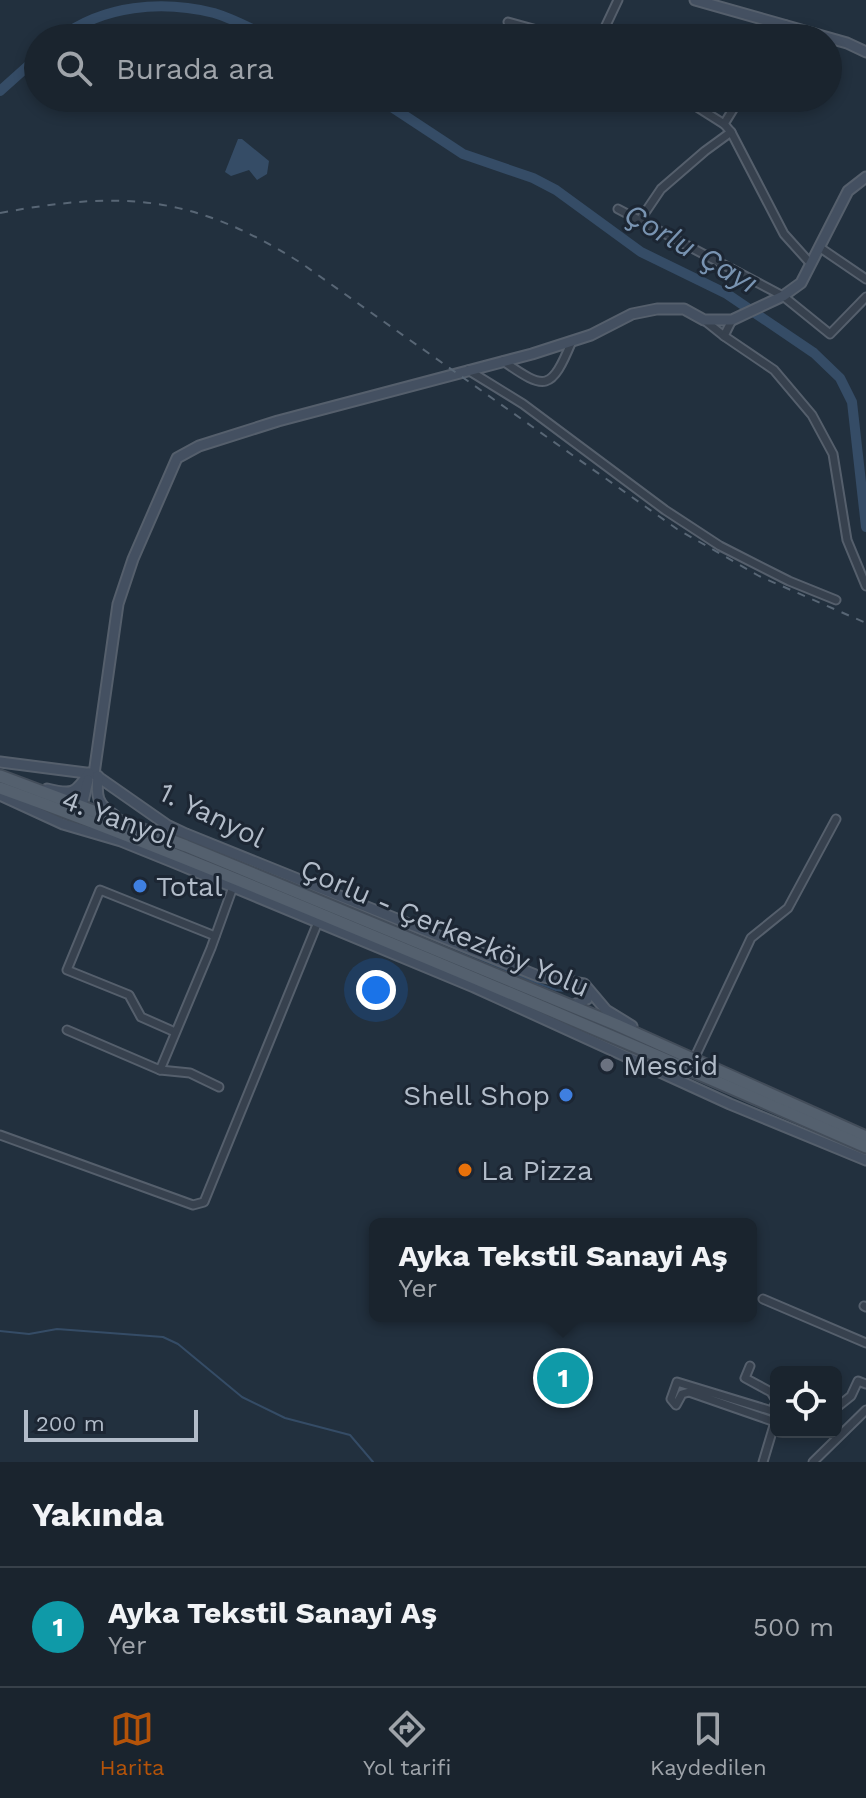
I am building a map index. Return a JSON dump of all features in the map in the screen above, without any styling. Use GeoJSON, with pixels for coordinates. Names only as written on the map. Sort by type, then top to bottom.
{"type":"FeatureCollection","features":[{"type":"Feature","properties":{"kind":"main road"},"geometry":{"type":"LineString","coordinates":[[695,0],[782,24]]}},
{"type":"Feature","properties":{"kind":"main road"},"geometry":{"type":"LineString","coordinates":[[842,42],[866,52]]}},
{"type":"Feature","properties":{"kind":"main road"},"geometry":{"type":"LineString","coordinates":[[63,824],[84,810],[94,774],[118,604],[133,559],[177,458],[199,446],[278,421],[591,335],[632,314],[657,309],[684,309],[704,320],[732,320],[783,296],[801,283],[848,191],[866,177]]}},
{"type":"Feature","properties":{"kind":"main road","name":"1. Yanyol"},"geometry":{"type":"LineString","coordinates":[[0,762],[94,774],[167,825],[186,834],[538,976],[584,984]]}},
{"type":"Feature","properties":{"kind":"main road"},"geometry":{"type":"LineString","coordinates":[[28,787],[70,793],[94,774]]}},
{"type":"Feature","properties":{"kind":"main road"},"geometry":{"type":"LineString","coordinates":[[94,774],[99,804],[123,822]]}},
{"type":"Feature","properties":{"kind":"main road","name":"Çorlu - Çerkezköy Yolu"},"geometry":{"type":"LineString","coordinates":[[0,776],[84,810],[97,823],[486,982],[866,1147]]}},
{"type":"Feature","properties":{"kind":"main road","name":"Çorlu - Çerkezköy Yolu"},"geometry":{"type":"LineString","coordinates":[[0,788],[123,822],[572,1006],[866,1137]]}},
{"type":"Feature","properties":{"kind":"main road","name":"4. Yanyol"},"geometry":{"type":"LineString","coordinates":[[0,795],[63,824],[121,841],[534,1013]]}},
{"type":"Feature","properties":{"kind":"main road"},"geometry":{"type":"LineString","coordinates":[[97,823],[121,841]]}},
{"type":"Feature","properties":{"kind":"main road"},"geometry":{"type":"LineString","coordinates":[[486,982],[534,1013],[730,1104],[866,1160]]}},
{"type":"Feature","properties":{"kind":"main road"},"geometry":{"type":"LineString","coordinates":[[572,1006],[587,999],[584,984]]}},
{"type":"Feature","properties":{"kind":"main road"},"geometry":{"type":"LineString","coordinates":[[584,984],[613,1016],[665,1047]]}},
{"type":"Feature","properties":{"kind":"street"},"geometry":{"type":"LineString","coordinates":[[607,24],[618,0]]}},
{"type":"Feature","properties":{"kind":"street"},"geometry":{"type":"LineString","coordinates":[[508,22],[515,24]]}},
{"type":"Feature","properties":{"kind":"street"},"geometry":{"type":"LineString","coordinates":[[702,112],[727,130],[784,234],[811,264]]}},
{"type":"Feature","properties":{"kind":"street"},"geometry":{"type":"LineString","coordinates":[[640,220],[661,189],[727,130],[734,112]]}},
{"type":"Feature","properties":{"kind":"street"},"geometry":{"type":"LineString","coordinates":[[618,209],[783,296],[830,334],[866,297]]}},
{"type":"Feature","properties":{"kind":"street"},"geometry":{"type":"LineString","coordinates":[[819,247],[866,279]]}},
{"type":"Feature","properties":{"kind":"street"},"geometry":{"type":"LineString","coordinates":[[704,320],[774,370],[812,415],[833,454],[847,540],[866,586]]}},
{"type":"Feature","properties":{"kind":"street"},"geometry":{"type":"LineString","coordinates":[[724,336],[732,320]]}},
{"type":"Feature","properties":{"kind":"street"},"geometry":{"type":"LineString","coordinates":[[503,361],[533,382],[544,383],[555,376],[572,341]]}},
{"type":"Feature","properties":{"kind":"street"},"geometry":{"type":"LineString","coordinates":[[468,370],[523,404],[665,510],[711,540],[789,581],[836,600]]}},
{"type":"Feature","properties":{"kind":"street"},"geometry":{"type":"LineString","coordinates":[[694,1059],[751,938],[788,908],[836,819]]}},
{"type":"Feature","properties":{"kind":"street"},"geometry":{"type":"LineString","coordinates":[[160,1070],[233,887]]}},
{"type":"Feature","properties":{"kind":"street"},"geometry":{"type":"LineString","coordinates":[[175,1032],[141,1017],[129,995],[67,970],[100,890],[215,936]]}},
{"type":"Feature","properties":{"kind":"street"},"geometry":{"type":"LineString","coordinates":[[0,1135],[193,1205],[204,1202],[318,922]]}},
{"type":"Feature","properties":{"kind":"street"},"geometry":{"type":"LineString","coordinates":[[67,1030],[160,1070],[190,1073],[219,1087]]}},
{"type":"Feature","properties":{"kind":"street"},"geometry":{"type":"LineString","coordinates":[[763,1299],[866,1343]]}},
{"type":"Feature","properties":{"kind":"street"},"geometry":{"type":"LineString","coordinates":[[750,1366],[745,1378],[770,1391]]}},
{"type":"Feature","properties":{"kind":"street"},"geometry":{"type":"LineString","coordinates":[[842,1403],[851,1396],[858,1381],[866,1384]]}},
{"type":"Feature","properties":{"kind":"street"},"geometry":{"type":"LineString","coordinates":[[770,1410],[677,1382],[671,1399],[676,1405],[682,1394],[689,1392],[770,1420]]}},
{"type":"Feature","properties":{"kind":"street"},"geometry":{"type":"LineString","coordinates":[[813,1462],[866,1410]]}},
{"type":"Feature","properties":{"kind":"street"},"geometry":{"type":"LineString","coordinates":[[763,1462],[770,1438]]}},
{"type":"Feature","properties":{"kind":"water"},"geometry":{"type":"Polygon","coordinates":[[[238,139],[269,161],[267,174],[257,180],[249,170],[231,176],[225,172],[238,139]]]}},
{"type":"Feature","properties":{"kind":"waterway","name":"Çorlu Çayı"},"geometry":{"type":"LineString","coordinates":[[83,24],[114,12],[154,6],[214,13],[242,24]]}},
{"type":"Feature","properties":{"kind":"waterway","name":"Çorlu Çayı"},"geometry":{"type":"LineString","coordinates":[[0,91],[24,70]]}},
{"type":"Feature","properties":{"kind":"waterway","name":"Çorlu Çayı"},"geometry":{"type":"LineString","coordinates":[[399,112],[463,154],[533,178],[556,190],[641,252],[727,294],[814,353],[840,378],[852,402],[866,527]]}},
{"type":"Feature","properties":{"kind":"waterway"},"geometry":{"type":"LineString","coordinates":[[142,813],[170,831]]}},
{"type":"Feature","properties":{"kind":"waterway"},"geometry":{"type":"LineString","coordinates":[[269,872],[318,892]]}},
{"type":"Feature","properties":{"kind":"waterway"},"geometry":{"type":"LineString","coordinates":[[413,931],[556,990],[581,993]]}},
{"type":"Feature","properties":{"kind":"waterway"},"geometry":{"type":"LineString","coordinates":[[0,1331],[29,1334],[57,1329],[163,1337],[178,1344],[242,1397],[285,1418],[350,1435],[373,1462]]}},
{"type":"Feature","properties":{"kind":"railway"},"geometry":{"type":"LineString","coordinates":[[0,213],[84,202],[156,204],[191,211],[262,240],[301,263],[677,529],[759,576],[866,623]]}},
{"type":"Feature","properties":{"kind":"place","name":"Total"},"geometry":{"type":"Point","coordinates":[140,886]}},
{"type":"Feature","properties":{"kind":"place","name":"Mescid"},"geometry":{"type":"Point","coordinates":[607,1065]}},
{"type":"Feature","properties":{"kind":"place","name":"Shell Shop"},"geometry":{"type":"Point","coordinates":[566,1095]}},
{"type":"Feature","properties":{"kind":"place","name":"La Pizza"},"geometry":{"type":"Point","coordinates":[465,1170]}},
{"type":"Feature","properties":{"kind":"place","name":"Ayka Tekstil Sanayi Aş"},"geometry":{"type":"Point","coordinates":[563,1378]}}]}
